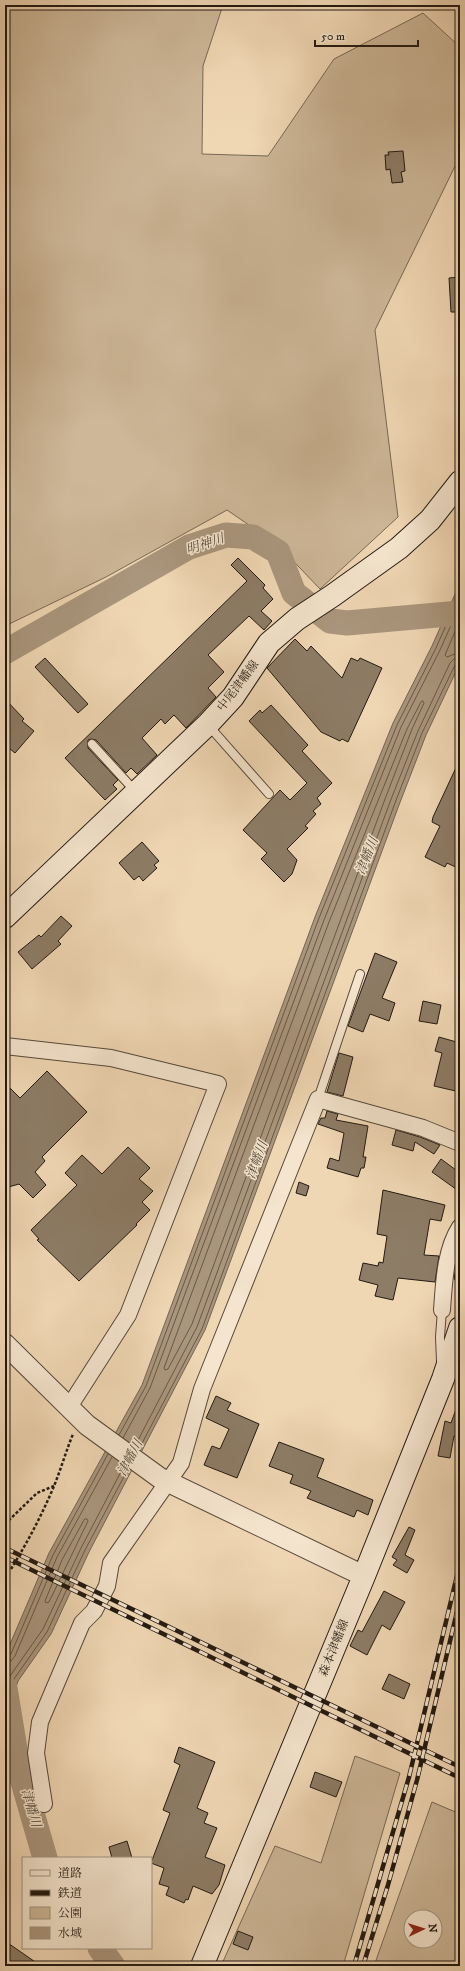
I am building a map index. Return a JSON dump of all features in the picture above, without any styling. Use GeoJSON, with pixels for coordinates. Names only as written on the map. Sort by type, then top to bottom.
{"type":"FeatureCollection","features":[{"type":"Feature","properties":{"kind":"main road","name":"中尾津幡線"},"geometry":{"type":"LineString","coordinates":[[5,917],[208,724],[233,696],[269,642],[297,619],[399,548],[430,520],[460,482]]}},
{"type":"Feature","properties":{"kind":"main road","name":"森本津幡線"},"geometry":{"type":"LineString","coordinates":[[202,1966],[364,1576],[443,1379],[460,1328]]}},
{"type":"Feature","properties":{"kind":"street"},"geometry":{"type":"LineString","coordinates":[[5,1046],[111,1058],[218,1084],[128,1315],[69,1407]]}},
{"type":"Feature","properties":{"kind":"street"},"geometry":{"type":"LineString","coordinates":[[44,1804],[36,1753],[40,1722],[82,1623],[94,1611],[106,1586],[111,1563],[164,1480],[181,1463],[202,1390],[318,1099],[423,1128],[460,1143]]}},
{"type":"Feature","properties":{"kind":"street"},"geometry":{"type":"LineString","coordinates":[[442,1310],[448,1260],[456,1233],[460,1227]]}},
{"type":"Feature","properties":{"kind":"street"},"geometry":{"type":"LineString","coordinates":[[5,1344],[69,1407],[80,1428],[164,1480],[364,1576]]}},
{"type":"Feature","properties":{"kind":"lane"},"geometry":{"type":"LineString","coordinates":[[208,724],[269,794]]}},
{"type":"Feature","properties":{"kind":"lane"},"geometry":{"type":"LineString","coordinates":[[92,744],[136,791]]}},
{"type":"Feature","properties":{"kind":"lane"},"geometry":{"type":"LineString","coordinates":[[318,1099],[360,974]]}},
{"type":"Feature","properties":{"kind":"lane"},"geometry":{"type":"LineString","coordinates":[[442,1310],[440,1337],[443,1379]]}},
{"type":"Feature","properties":{"kind":"path"},"geometry":{"type":"LineString","coordinates":[[11,1570],[29,1539],[55,1486],[63,1458],[80,1428]]}},
{"type":"Feature","properties":{"kind":"path"},"geometry":{"type":"LineString","coordinates":[[5,1524],[37,1493],[55,1486]]}},
{"type":"Feature","properties":{"kind":"green space"},"geometry":{"type":"Polygon","coordinates":[[[5,5],[223,5],[203,66],[202,154],[268,156],[334,59],[423,13],[460,47],[460,156],[375,330],[398,517],[320,589],[278,545],[227,510],[106,577],[5,626],[5,5]]]}},
{"type":"Feature","properties":{"kind":"green space"},"geometry":{"type":"Polygon","coordinates":[[[355,1756],[400,1773],[343,1966],[221,1966],[275,1846],[321,1863],[355,1756]]]}},
{"type":"Feature","properties":{"kind":"green space"},"geometry":{"type":"Polygon","coordinates":[[[432,1802],[460,1814],[460,1966],[374,1966],[432,1802]]]}},
{"type":"Feature","properties":{"kind":"water"},"geometry":{"type":"Polygon","coordinates":[[[460,583],[460,663],[426,735],[399,805],[205,1330],[89,1552],[51,1634],[18,1681],[14,1693],[10,1719],[5,1707],[5,1656],[49,1553],[142,1385],[315,917],[393,723],[432,646],[460,583]]]}},
{"type":"Feature","properties":{"kind":"building"},"geometry":{"type":"Polygon","coordinates":[[[403,151],[405,171],[401,172],[403,182],[392,183],[390,169],[386,170],[385,155],[389,155],[388,152],[403,151]]]}},
{"type":"Feature","properties":{"kind":"building"},"geometry":{"type":"Polygon","coordinates":[[[460,277],[460,312],[451,312],[449,278],[460,277]]]}},
{"type":"Feature","properties":{"kind":"building"},"geometry":{"type":"Polygon","coordinates":[[[238,558],[265,585],[263,588],[273,599],[261,611],[272,621],[264,630],[249,616],[208,655],[224,672],[208,688],[216,697],[186,728],[174,715],[165,724],[161,719],[142,738],[157,755],[137,774],[131,768],[126,773],[96,740],[88,740],[88,748],[118,780],[113,785],[117,789],[105,800],[65,758],[247,581],[231,565],[238,558]]]}},
{"type":"Feature","properties":{"kind":"building"},"geometry":{"type":"Polygon","coordinates":[[[295,639],[307,651],[311,646],[342,678],[351,658],[358,661],[360,658],[382,668],[348,742],[342,739],[340,741],[321,732],[267,668],[295,639]]]}},
{"type":"Feature","properties":{"kind":"building"},"geometry":{"type":"Polygon","coordinates":[[[45,658],[88,704],[78,713],[35,667],[45,658]]]}},
{"type":"Feature","properties":{"kind":"building"},"geometry":{"type":"Polygon","coordinates":[[[5,699],[24,719],[22,721],[34,731],[15,753],[5,745],[5,699]]]}},
{"type":"Feature","properties":{"kind":"building"},"geometry":{"type":"Polygon","coordinates":[[[271,705],[308,745],[302,751],[332,783],[317,798],[321,804],[313,811],[316,814],[305,826],[308,828],[287,849],[297,860],[292,874],[284,882],[261,859],[267,853],[243,830],[280,790],[290,800],[307,783],[249,721],[260,710],[262,713],[271,705]]]}},
{"type":"Feature","properties":{"kind":"building"},"geometry":{"type":"Polygon","coordinates":[[[460,759],[460,869],[447,863],[445,867],[425,857],[440,826],[432,822],[433,817],[460,759]]]}},
{"type":"Feature","properties":{"kind":"building"},"geometry":{"type":"Polygon","coordinates":[[[142,842],[159,861],[154,865],[157,868],[143,881],[139,876],[134,880],[119,863],[142,842]]]}},
{"type":"Feature","properties":{"kind":"building"},"geometry":{"type":"Polygon","coordinates":[[[61,916],[72,926],[58,941],[61,944],[32,969],[18,952],[39,935],[41,937],[61,916]]]}},
{"type":"Feature","properties":{"kind":"building"},"geometry":{"type":"Polygon","coordinates":[[[375,953],[397,962],[382,998],[395,1003],[389,1021],[370,1014],[363,1032],[348,1026],[375,953]]]}},
{"type":"Feature","properties":{"kind":"building"},"geometry":{"type":"Polygon","coordinates":[[[423,1001],[441,1005],[437,1024],[419,1021],[423,1001]]]}},
{"type":"Feature","properties":{"kind":"building"},"geometry":{"type":"Polygon","coordinates":[[[439,1037],[460,1043],[460,1092],[434,1086],[442,1053],[435,1051],[439,1037]]]}},
{"type":"Feature","properties":{"kind":"building"},"geometry":{"type":"Polygon","coordinates":[[[339,1053],[353,1057],[343,1096],[327,1092],[339,1053]]]}},
{"type":"Feature","properties":{"kind":"building"},"geometry":{"type":"Polygon","coordinates":[[[47,1071],[87,1112],[42,1157],[45,1161],[35,1172],[46,1185],[33,1198],[19,1184],[5,1188],[5,1083],[20,1098],[47,1071]]]}},
{"type":"Feature","properties":{"kind":"building"},"geometry":{"type":"Polygon","coordinates":[[[327,1111],[338,1114],[336,1120],[368,1126],[363,1157],[366,1157],[364,1168],[361,1168],[358,1177],[327,1168],[330,1158],[339,1161],[344,1133],[318,1124],[321,1118],[325,1118],[327,1111]]]}},
{"type":"Feature","properties":{"kind":"building"},"geometry":{"type":"Polygon","coordinates":[[[396,1130],[440,1145],[434,1154],[415,1142],[413,1151],[392,1145],[396,1130]]]}},
{"type":"Feature","properties":{"kind":"building"},"geometry":{"type":"Polygon","coordinates":[[[128,1147],[150,1168],[139,1179],[153,1191],[142,1202],[150,1210],[136,1224],[137,1225],[79,1281],[37,1240],[39,1239],[31,1230],[77,1185],[65,1173],[82,1155],[102,1174],[128,1147]]]}},
{"type":"Feature","properties":{"kind":"building"},"geometry":{"type":"Polygon","coordinates":[[[441,1159],[460,1173],[460,1192],[432,1172],[441,1159]]]}},
{"type":"Feature","properties":{"kind":"building"},"geometry":{"type":"Polygon","coordinates":[[[299,1182],[309,1186],[306,1196],[296,1193],[299,1182]]]}},
{"type":"Feature","properties":{"kind":"building"},"geometry":{"type":"Polygon","coordinates":[[[383,1190],[445,1205],[441,1221],[430,1219],[424,1255],[439,1256],[435,1282],[398,1278],[393,1300],[375,1296],[378,1285],[359,1280],[363,1263],[378,1266],[379,1262],[383,1263],[387,1236],[377,1234],[383,1190]]]}},
{"type":"Feature","properties":{"kind":"building"},"geometry":{"type":"Polygon","coordinates":[[[458,1258],[460,1259],[460,1282],[454,1279],[458,1258]]]}},
{"type":"Feature","properties":{"kind":"building"},"geometry":{"type":"Polygon","coordinates":[[[216,1396],[231,1403],[227,1410],[259,1424],[237,1478],[204,1465],[212,1446],[220,1449],[229,1429],[206,1418],[216,1396]]]}},
{"type":"Feature","properties":{"kind":"building"},"geometry":{"type":"Polygon","coordinates":[[[459,1401],[460,1438],[454,1436],[450,1458],[438,1456],[445,1421],[451,1423],[459,1401]]]}},
{"type":"Feature","properties":{"kind":"building"},"geometry":{"type":"Polygon","coordinates":[[[279,1442],[324,1459],[317,1477],[373,1500],[368,1515],[357,1510],[354,1517],[307,1498],[311,1491],[290,1483],[293,1475],[269,1466],[279,1442]]]}},
{"type":"Feature","properties":{"kind":"building"},"geometry":{"type":"Polygon","coordinates":[[[409,1527],[415,1530],[405,1555],[414,1560],[407,1573],[393,1565],[397,1560],[392,1557],[409,1527]]]}},
{"type":"Feature","properties":{"kind":"building"},"geometry":{"type":"Polygon","coordinates":[[[384,1591],[405,1602],[390,1630],[382,1625],[367,1655],[350,1646],[358,1630],[362,1632],[384,1591]]]}},
{"type":"Feature","properties":{"kind":"building"},"geometry":{"type":"Polygon","coordinates":[[[389,1674],[410,1684],[404,1699],[382,1689],[389,1674]]]}},
{"type":"Feature","properties":{"kind":"building"},"geometry":{"type":"Polygon","coordinates":[[[179,1747],[215,1762],[197,1808],[208,1813],[204,1823],[217,1828],[205,1857],[225,1865],[219,1885],[212,1894],[193,1886],[188,1900],[186,1899],[184,1903],[166,1895],[169,1887],[159,1884],[164,1868],[152,1863],[170,1813],[163,1810],[180,1765],[174,1762],[179,1747]]]}},
{"type":"Feature","properties":{"kind":"building"},"geometry":{"type":"Polygon","coordinates":[[[315,1772],[342,1782],[336,1797],[310,1787],[315,1772]]]}},
{"type":"Feature","properties":{"kind":"building"},"geometry":{"type":"Polygon","coordinates":[[[127,1841],[132,1857],[112,1857],[109,1847],[127,1841]]]}},
{"type":"Feature","properties":{"kind":"building"},"geometry":{"type":"Polygon","coordinates":[[[238,1931],[253,1937],[248,1950],[233,1944],[238,1931]]]}},
{"type":"Feature","properties":{"kind":"building"},"geometry":{"type":"Polygon","coordinates":[[[5,1941],[41,1966],[5,1966],[5,1941]]]}},
{"type":"Feature","properties":{"kind":"waterway","name":"明神川"},"geometry":{"type":"LineString","coordinates":[[5,652],[189,547],[226,535],[253,537],[278,552],[294,593],[330,621],[347,623],[460,613]]}},
{"type":"Feature","properties":{"kind":"waterway","name":"津幡川"},"geometry":{"type":"LineString","coordinates":[[5,1688],[17,1761],[45,1857]]}},
{"type":"Feature","properties":{"kind":"waterway","name":"津幡川"},"geometry":{"type":"LineString","coordinates":[[101,1949],[113,1966]]}},
{"type":"Feature","properties":{"kind":"railway"},"geometry":{"type":"LineString","coordinates":[[5,1548],[460,1767]]}},
{"type":"Feature","properties":{"kind":"railway"},"geometry":{"type":"LineString","coordinates":[[5,1557],[460,1778]]}},
{"type":"Feature","properties":{"kind":"railway"},"geometry":{"type":"LineString","coordinates":[[354,1966],[409,1777],[460,1563]]}},
{"type":"Feature","properties":{"kind":"railway"},"geometry":{"type":"LineString","coordinates":[[363,1966],[388,1885],[417,1780],[460,1599]]}}]}
